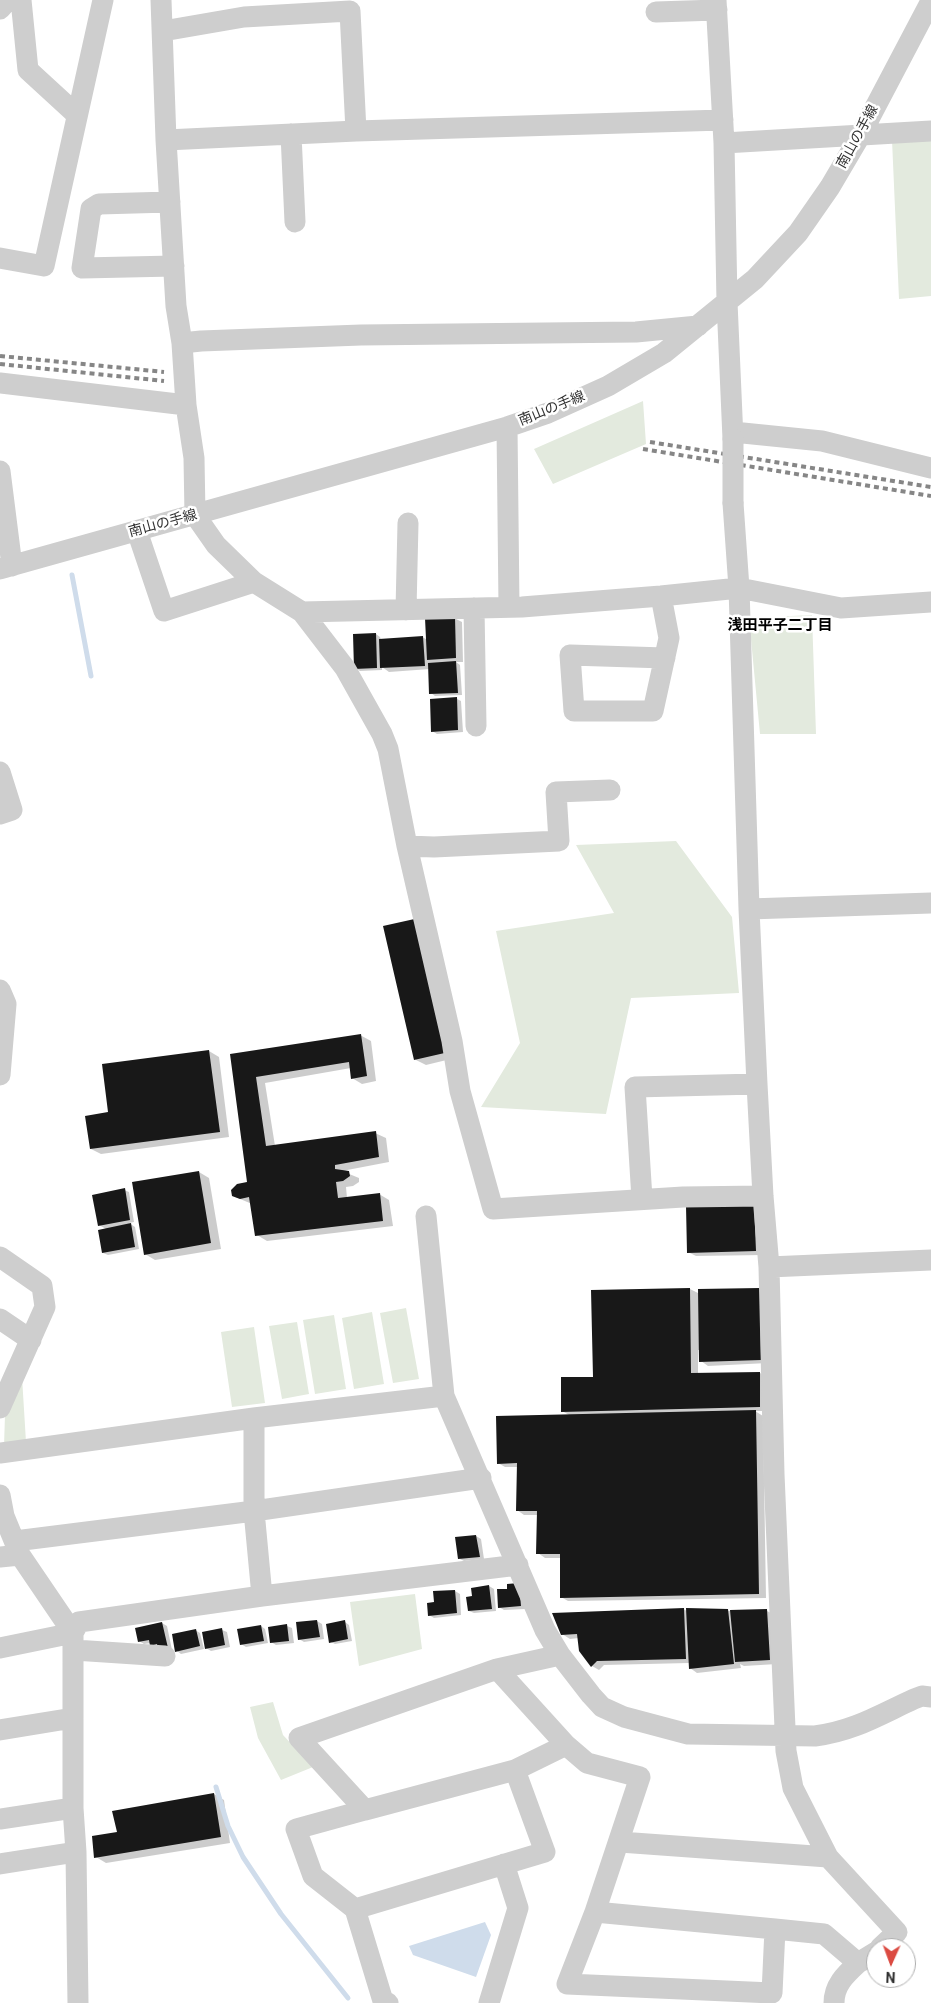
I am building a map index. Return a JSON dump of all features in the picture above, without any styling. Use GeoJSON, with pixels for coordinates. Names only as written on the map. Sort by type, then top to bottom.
{"type":"FeatureCollection","features":[{"type":"Feature","properties":{"kind":"street"},"geometry":{"type":"LineString","coordinates":[[0,9],[8,0]]}},
{"type":"Feature","properties":{"kind":"street"},"geometry":{"type":"LineString","coordinates":[[21,0],[28,70],[77,115]]}},
{"type":"Feature","properties":{"kind":"street"},"geometry":{"type":"LineString","coordinates":[[0,258],[44,266],[103,0]]}},
{"type":"Feature","properties":{"kind":"street"},"geometry":{"type":"LineString","coordinates":[[161,0],[166,140],[176,306],[182,343],[186,405],[194,458],[195,515],[216,545],[254,582],[302,612],[345,668],[382,734],[388,749],[407,846],[452,1041],[460,1091],[493,1209],[642,1200],[763,1196]]}},
{"type":"Feature","properties":{"kind":"street","name":"南山の手線"},"geometry":{"type":"LineString","coordinates":[[6,568],[507,427],[548,413],[608,386],[664,353],[754,279],[798,233],[830,187],[860,136],[931,1]]}},
{"type":"Feature","properties":{"kind":"street"},"geometry":{"type":"LineString","coordinates":[[656,12],[716,5],[724,143],[727,302],[733,436],[733,503],[739,588],[749,909],[763,1196],[769,1267],[774,1474],[786,1751],[793,1788],[828,1857],[897,1932],[891,1938]]}},
{"type":"Feature","properties":{"kind":"street"},"geometry":{"type":"LineString","coordinates":[[163,31],[244,17],[350,11],[356,131]]}},
{"type":"Feature","properties":{"kind":"street"},"geometry":{"type":"LineString","coordinates":[[166,140],[356,131],[723,120]]}},
{"type":"Feature","properties":{"kind":"street"},"geometry":{"type":"LineString","coordinates":[[724,143],[931,131]]}},
{"type":"Feature","properties":{"kind":"street"},"geometry":{"type":"LineString","coordinates":[[291,134],[295,222]]}},
{"type":"Feature","properties":{"kind":"street"},"geometry":{"type":"LineString","coordinates":[[170,202],[99,204],[91,209],[82,268],[174,266]]}},
{"type":"Feature","properties":{"kind":"street"},"geometry":{"type":"LineString","coordinates":[[182,343],[361,335],[636,332],[698,326]]}},
{"type":"Feature","properties":{"kind":"street"},"geometry":{"type":"LineString","coordinates":[[0,383],[186,405]]}},
{"type":"Feature","properties":{"kind":"street"},"geometry":{"type":"LineString","coordinates":[[507,427],[509,607]]}},
{"type":"Feature","properties":{"kind":"street"},"geometry":{"type":"LineString","coordinates":[[733,436],[822,441],[931,468]]}},
{"type":"Feature","properties":{"kind":"street"},"geometry":{"type":"LineString","coordinates":[[0,471],[6,568]]}},
{"type":"Feature","properties":{"kind":"street"},"geometry":{"type":"LineString","coordinates":[[406,610],[408,523]]}},
{"type":"Feature","properties":{"kind":"street"},"geometry":{"type":"LineString","coordinates":[[137,531],[164,611],[254,582]]}},
{"type":"Feature","properties":{"kind":"street"},"geometry":{"type":"LineString","coordinates":[[302,612],[509,607],[661,596],[739,588],[841,608],[931,602]]}},
{"type":"Feature","properties":{"kind":"street"},"geometry":{"type":"LineString","coordinates":[[661,596],[670,638],[654,711],[574,711],[570,655],[665,658]]}},
{"type":"Feature","properties":{"kind":"street"},"geometry":{"type":"LineString","coordinates":[[474,608],[476,726]]}},
{"type":"Feature","properties":{"kind":"street"},"geometry":{"type":"LineString","coordinates":[[0,772],[12,810],[0,814]]}},
{"type":"Feature","properties":{"kind":"street"},"geometry":{"type":"LineString","coordinates":[[407,846],[434,847],[559,841],[556,792],[610,790]]}},
{"type":"Feature","properties":{"kind":"street"},"geometry":{"type":"LineString","coordinates":[[749,909],[931,903]]}},
{"type":"Feature","properties":{"kind":"street"},"geometry":{"type":"LineString","coordinates":[[0,990],[6,1004],[0,1072]]}},
{"type":"Feature","properties":{"kind":"street"},"geometry":{"type":"LineString","coordinates":[[642,1200],[635,1087],[757,1084]]}},
{"type":"Feature","properties":{"kind":"street"},"geometry":{"type":"LineString","coordinates":[[426,1216],[444,1396],[545,1630],[560,1655],[602,1707],[624,1717],[688,1734],[815,1736],[832,1734],[858,1726],[914,1699],[922,1696],[931,1697]]}},
{"type":"Feature","properties":{"kind":"street"},"geometry":{"type":"LineString","coordinates":[[0,1257],[42,1286],[45,1307],[0,1408]]}},
{"type":"Feature","properties":{"kind":"street"},"geometry":{"type":"LineString","coordinates":[[769,1267],[931,1260]]}},
{"type":"Feature","properties":{"kind":"street"},"geometry":{"type":"LineString","coordinates":[[0,1319],[31,1340]]}},
{"type":"Feature","properties":{"kind":"street"},"geometry":{"type":"LineString","coordinates":[[0,1453],[254,1418],[444,1396]]}},
{"type":"Feature","properties":{"kind":"street"},"geometry":{"type":"LineString","coordinates":[[254,1418],[254,1510],[262,1596]]}},
{"type":"Feature","properties":{"kind":"street"},"geometry":{"type":"LineString","coordinates":[[12,1551],[254,1510],[481,1478]]}},
{"type":"Feature","properties":{"kind":"street"},"geometry":{"type":"LineString","coordinates":[[0,1495],[12,1551],[74,1641]]}},
{"type":"Feature","properties":{"kind":"street"},"geometry":{"type":"LineString","coordinates":[[78,2003],[76,1852],[73,1808],[73,1718],[74,1641],[79,1622],[262,1596],[518,1566]]}},
{"type":"Feature","properties":{"kind":"street"},"geometry":{"type":"LineString","coordinates":[[0,1648],[74,1641],[165,1656]]}},
{"type":"Feature","properties":{"kind":"street"},"geometry":{"type":"LineString","coordinates":[[365,1810],[299,1738],[497,1669],[560,1655]]}},
{"type":"Feature","properties":{"kind":"street"},"geometry":{"type":"LineString","coordinates":[[497,1669],[566,1745],[587,1763],[640,1777],[620,1842],[567,1984],[772,1994],[776,1929]]}},
{"type":"Feature","properties":{"kind":"street"},"geometry":{"type":"LineString","coordinates":[[0,1730],[73,1718]]}},
{"type":"Feature","properties":{"kind":"street"},"geometry":{"type":"LineString","coordinates":[[388,2003],[383,2001],[355,1909],[313,1876],[296,1829],[515,1770],[566,1745]]}},
{"type":"Feature","properties":{"kind":"street"},"geometry":{"type":"LineString","coordinates":[[355,1909],[545,1852],[515,1770]]}},
{"type":"Feature","properties":{"kind":"street"},"geometry":{"type":"LineString","coordinates":[[0,1818],[73,1808]]}},
{"type":"Feature","properties":{"kind":"street"},"geometry":{"type":"LineString","coordinates":[[620,1842],[828,1857]]}},
{"type":"Feature","properties":{"kind":"street"},"geometry":{"type":"LineString","coordinates":[[0,1864],[76,1852]]}},
{"type":"Feature","properties":{"kind":"street"},"geometry":{"type":"LineString","coordinates":[[489,2003],[518,1908],[504,1864]]}},
{"type":"Feature","properties":{"kind":"street"},"geometry":{"type":"LineString","coordinates":[[595,1912],[824,1934],[858,1964]]}},
{"type":"Feature","properties":{"kind":"street"},"geometry":{"type":"LineString","coordinates":[[834,2003],[834,1996],[842,1978],[866,1959]]}},
{"type":"Feature","properties":{"kind":"shaded area"},"geometry":{"type":"Polygon","coordinates":[[[931,137],[931,296],[899,299],[892,140],[931,137]]]}},
{"type":"Feature","properties":{"kind":"shaded area"},"geometry":{"type":"Polygon","coordinates":[[[643,401],[646,444],[553,484],[534,449],[643,401]]]}},
{"type":"Feature","properties":{"kind":"shaded area"},"geometry":{"type":"Polygon","coordinates":[[[812,615],[816,734],[760,734],[749,618],[812,615]]]}},
{"type":"Feature","properties":{"kind":"shaded area"},"geometry":{"type":"Polygon","coordinates":[[[676,841],[732,917],[739,993],[631,998],[606,1114],[481,1107],[520,1043],[496,931],[614,913],[576,845],[676,841]]]}},
{"type":"Feature","properties":{"kind":"shaded area"},"geometry":{"type":"Polygon","coordinates":[[[406,1308],[419,1379],[393,1383],[380,1313],[406,1308]]]}},
{"type":"Feature","properties":{"kind":"shaded area"},"geometry":{"type":"Polygon","coordinates":[[[372,1312],[384,1384],[354,1389],[342,1318],[372,1312]]]}},
{"type":"Feature","properties":{"kind":"shaded area"},"geometry":{"type":"Polygon","coordinates":[[[334,1315],[346,1389],[315,1394],[303,1320],[334,1315]]]}},
{"type":"Feature","properties":{"kind":"shaded area"},"geometry":{"type":"Polygon","coordinates":[[[297,1322],[309,1394],[282,1399],[269,1326],[297,1322]]]}},
{"type":"Feature","properties":{"kind":"shaded area"},"geometry":{"type":"Polygon","coordinates":[[[254,1327],[265,1403],[232,1407],[221,1332],[254,1327]]]}},
{"type":"Feature","properties":{"kind":"shaded area"},"geometry":{"type":"Polygon","coordinates":[[[22,1377],[26,1442],[4,1446],[5,1415],[22,1377]]]}},
{"type":"Feature","properties":{"kind":"shaded area"},"geometry":{"type":"Polygon","coordinates":[[[415,1594],[422,1649],[359,1666],[350,1602],[415,1594]]]}},
{"type":"Feature","properties":{"kind":"shaded area"},"geometry":{"type":"Polygon","coordinates":[[[273,1702],[283,1735],[313,1767],[281,1780],[258,1738],[250,1707],[273,1702]]]}},
{"type":"Feature","properties":{"kind":"water"},"geometry":{"type":"Polygon","coordinates":[[[485,1922],[491,1935],[476,1977],[413,1955],[409,1946],[485,1922]]]}},
{"type":"Feature","properties":{"kind":"building"},"geometry":{"type":"Polygon","coordinates":[[[455,617],[456,658],[427,660],[425,618],[455,617]]]}},
{"type":"Feature","properties":{"kind":"building"},"geometry":{"type":"Polygon","coordinates":[[[376,633],[377,668],[354,669],[353,634],[376,633]]]}},
{"type":"Feature","properties":{"kind":"building"},"geometry":{"type":"Polygon","coordinates":[[[423,636],[425,666],[380,668],[379,639],[423,636]]]}},
{"type":"Feature","properties":{"kind":"building"},"geometry":{"type":"Polygon","coordinates":[[[456,661],[458,693],[429,694],[428,663],[456,661]]]}},
{"type":"Feature","properties":{"kind":"building"},"geometry":{"type":"Polygon","coordinates":[[[457,697],[458,730],[431,732],[430,699],[457,697]]]}},
{"type":"Feature","properties":{"kind":"building"},"geometry":{"type":"Polygon","coordinates":[[[419,918],[449,1052],[414,1060],[383,926],[419,918]]]}},
{"type":"Feature","properties":{"kind":"building"},"geometry":{"type":"Polygon","coordinates":[[[361,1034],[367,1076],[351,1079],[349,1062],[256,1077],[266,1146],[376,1131],[379,1157],[335,1165],[335,1169],[349,1171],[350,1176],[343,1181],[336,1182],[338,1198],[380,1193],[383,1221],[255,1236],[249,1197],[240,1199],[232,1196],[231,1190],[237,1184],[247,1182],[230,1054],[361,1034]]]}},
{"type":"Feature","properties":{"kind":"building"},"geometry":{"type":"Polygon","coordinates":[[[209,1050],[220,1132],[90,1149],[85,1116],[108,1112],[102,1064],[209,1050]]]}},
{"type":"Feature","properties":{"kind":"building"},"geometry":{"type":"Polygon","coordinates":[[[199,1171],[211,1243],[144,1255],[132,1182],[199,1171]]]}},
{"type":"Feature","properties":{"kind":"building"},"geometry":{"type":"Polygon","coordinates":[[[125,1188],[130,1220],[98,1226],[92,1195],[125,1188]]]}},
{"type":"Feature","properties":{"kind":"building"},"geometry":{"type":"Polygon","coordinates":[[[754,1205],[756,1251],[687,1253],[686,1206],[754,1205]]]}},
{"type":"Feature","properties":{"kind":"building"},"geometry":{"type":"Polygon","coordinates":[[[131,1223],[135,1247],[102,1253],[98,1230],[131,1223]]]}},
{"type":"Feature","properties":{"kind":"building"},"geometry":{"type":"Polygon","coordinates":[[[690,1288],[691,1373],[760,1372],[760,1407],[561,1412],[561,1377],[593,1377],[591,1290],[690,1288]]]}},
{"type":"Feature","properties":{"kind":"building"},"geometry":{"type":"Polygon","coordinates":[[[760,1288],[761,1360],[699,1362],[698,1289],[760,1288]]]}},
{"type":"Feature","properties":{"kind":"building"},"geometry":{"type":"Polygon","coordinates":[[[756,1410],[759,1594],[560,1598],[560,1554],[536,1554],[537,1511],[516,1511],[517,1463],[497,1464],[496,1416],[756,1410]]]}},
{"type":"Feature","properties":{"kind":"building"},"geometry":{"type":"Polygon","coordinates":[[[476,1535],[480,1557],[458,1559],[455,1537],[476,1535]]]}},
{"type":"Feature","properties":{"kind":"building"},"geometry":{"type":"Polygon","coordinates":[[[519,1583],[521,1606],[498,1608],[497,1589],[507,1589],[507,1584],[519,1583]]]}},
{"type":"Feature","properties":{"kind":"building"},"geometry":{"type":"Polygon","coordinates":[[[489,1585],[492,1609],[468,1611],[466,1597],[472,1596],[471,1588],[489,1585]]]}},
{"type":"Feature","properties":{"kind":"building"},"geometry":{"type":"Polygon","coordinates":[[[455,1590],[457,1613],[428,1616],[427,1603],[434,1602],[433,1591],[455,1590]]]}},
{"type":"Feature","properties":{"kind":"building"},"geometry":{"type":"Polygon","coordinates":[[[684,1608],[686,1659],[597,1661],[591,1667],[579,1651],[577,1634],[561,1635],[552,1613],[684,1608]]]}},
{"type":"Feature","properties":{"kind":"building"},"geometry":{"type":"Polygon","coordinates":[[[686,1608],[728,1609],[734,1664],[689,1669],[686,1608]]]}},
{"type":"Feature","properties":{"kind":"building"},"geometry":{"type":"Polygon","coordinates":[[[767,1609],[770,1660],[735,1662],[730,1610],[767,1609]]]}},
{"type":"Feature","properties":{"kind":"building"},"geometry":{"type":"Polygon","coordinates":[[[317,1620],[320,1637],[298,1640],[296,1622],[317,1620]]]}},
{"type":"Feature","properties":{"kind":"building"},"geometry":{"type":"Polygon","coordinates":[[[345,1620],[348,1639],[329,1643],[326,1624],[345,1620]]]}},
{"type":"Feature","properties":{"kind":"building"},"geometry":{"type":"Polygon","coordinates":[[[162,1622],[168,1648],[158,1649],[157,1644],[150,1646],[149,1640],[138,1642],[135,1628],[162,1622]]]}},
{"type":"Feature","properties":{"kind":"building"},"geometry":{"type":"Polygon","coordinates":[[[287,1624],[289,1641],[270,1643],[268,1627],[287,1624]]]}},
{"type":"Feature","properties":{"kind":"building"},"geometry":{"type":"Polygon","coordinates":[[[261,1625],[264,1641],[240,1645],[237,1629],[261,1625]]]}},
{"type":"Feature","properties":{"kind":"building"},"geometry":{"type":"Polygon","coordinates":[[[222,1628],[225,1645],[205,1649],[202,1632],[222,1628]]]}},
{"type":"Feature","properties":{"kind":"building"},"geometry":{"type":"Polygon","coordinates":[[[196,1629],[200,1646],[175,1652],[172,1634],[196,1629]]]}},
{"type":"Feature","properties":{"kind":"building"},"geometry":{"type":"Polygon","coordinates":[[[214,1793],[221,1837],[94,1858],[92,1836],[117,1832],[112,1811],[214,1793]]]}},
{"type":"Feature","properties":{"kind":"waterway"},"geometry":{"type":"LineString","coordinates":[[72,575],[91,676]]}},
{"type":"Feature","properties":{"kind":"waterway"},"geometry":{"type":"LineString","coordinates":[[216,1787],[228,1826],[243,1857],[281,1914],[348,1998]]}},
{"type":"Feature","properties":{"kind":"railway"},"geometry":{"type":"LineString","coordinates":[[0,356],[164,372]]}},
{"type":"Feature","properties":{"kind":"railway"},"geometry":{"type":"LineString","coordinates":[[0,364],[164,381]]}},
{"type":"Feature","properties":{"kind":"railway"},"geometry":{"type":"LineString","coordinates":[[650,442],[931,487]]}},
{"type":"Feature","properties":{"kind":"railway"},"geometry":{"type":"LineString","coordinates":[[643,449],[931,496]]}},
{"type":"Feature","properties":{"kind":"district","name":"浅田平子二丁目"},"geometry":{"type":"Point","coordinates":[780,626]}}]}
